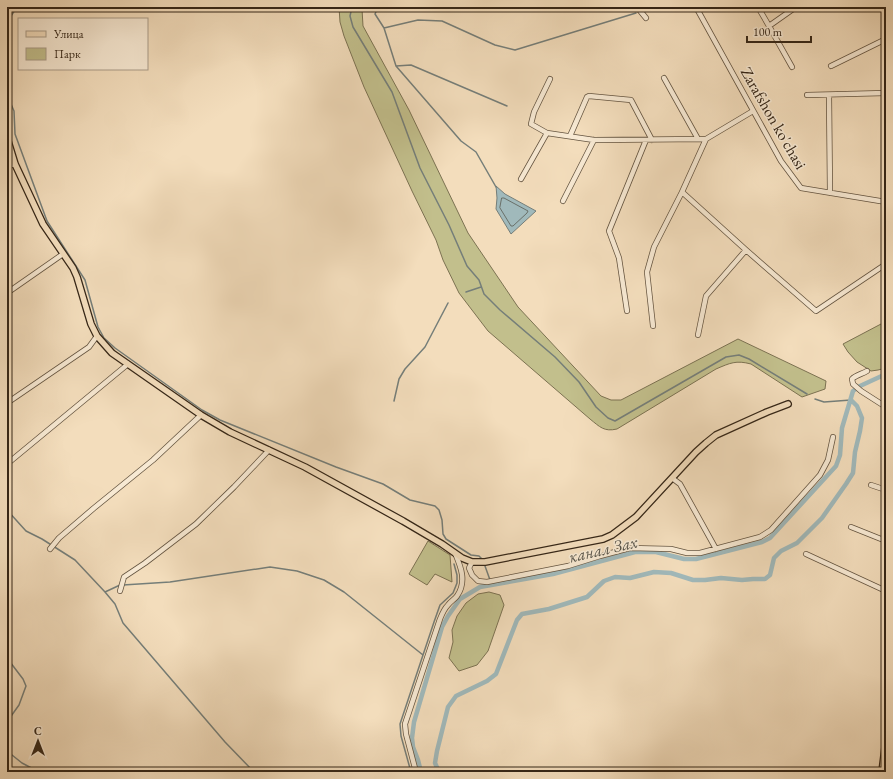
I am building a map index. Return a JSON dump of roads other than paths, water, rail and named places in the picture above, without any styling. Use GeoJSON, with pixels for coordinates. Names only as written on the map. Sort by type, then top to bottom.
{"type":"FeatureCollection","features":[{"type":"Feature","properties":{"kind":"main road"},"geometry":{"type":"LineString","coordinates":[[7,138],[15,164],[43,224],[73,268],[91,324],[97,336],[112,353],[201,415],[230,432],[305,467],[403,521],[442,544],[462,558],[472,562],[485,562],[603,539],[612,535],[636,517],[696,452],[716,435],[788,404]]}},
{"type":"Feature","properties":{"kind":"main road"},"geometry":{"type":"LineString","coordinates":[[882,772],[886,740]]}},
{"type":"Feature","properties":{"kind":"street"},"geometry":{"type":"LineString","coordinates":[[637,7],[646,18]]}},
{"type":"Feature","properties":{"kind":"street","name":"Zarafshon ko'chasi"},"geometry":{"type":"LineString","coordinates":[[696,7],[781,162],[801,188],[886,202]]}},
{"type":"Feature","properties":{"kind":"street"},"geometry":{"type":"LineString","coordinates":[[758,7],[792,67]]}},
{"type":"Feature","properties":{"kind":"street"},"geometry":{"type":"LineString","coordinates":[[770,26],[796,7]]}},
{"type":"Feature","properties":{"kind":"street"},"geometry":{"type":"LineString","coordinates":[[831,66],[886,39]]}},
{"type":"Feature","properties":{"kind":"street"},"geometry":{"type":"LineString","coordinates":[[664,78],[698,140]]}},
{"type":"Feature","properties":{"kind":"street"},"geometry":{"type":"LineString","coordinates":[[550,79],[534,112],[531,124],[547,133],[594,140],[698,140],[706,139],[753,110]]}},
{"type":"Feature","properties":{"kind":"street"},"geometry":{"type":"LineString","coordinates":[[807,95],[886,93]]}},
{"type":"Feature","properties":{"kind":"street"},"geometry":{"type":"LineString","coordinates":[[829,94],[830,193]]}},
{"type":"Feature","properties":{"kind":"street"},"geometry":{"type":"LineString","coordinates":[[570,136],[586,97],[589,96],[631,100],[652,140]]}},
{"type":"Feature","properties":{"kind":"street"},"geometry":{"type":"LineString","coordinates":[[521,179],[547,133]]}},
{"type":"Feature","properties":{"kind":"street"},"geometry":{"type":"LineString","coordinates":[[653,326],[647,272],[654,247],[682,192],[706,139]]}},
{"type":"Feature","properties":{"kind":"street"},"geometry":{"type":"LineString","coordinates":[[563,201],[594,140]]}},
{"type":"Feature","properties":{"kind":"street"},"geometry":{"type":"LineString","coordinates":[[627,311],[619,258],[609,231],[646,140]]}},
{"type":"Feature","properties":{"kind":"street"},"geometry":{"type":"LineString","coordinates":[[7,166],[15,164]]}},
{"type":"Feature","properties":{"kind":"street"},"geometry":{"type":"LineString","coordinates":[[682,192],[816,311],[886,264]]}},
{"type":"Feature","properties":{"kind":"street"},"geometry":{"type":"LineString","coordinates":[[698,335],[706,296],[746,250]]}},
{"type":"Feature","properties":{"kind":"street"},"geometry":{"type":"LineString","coordinates":[[7,293],[63,254]]}},
{"type":"Feature","properties":{"kind":"street"},"geometry":{"type":"LineString","coordinates":[[7,403],[89,347],[97,336]]}},
{"type":"Feature","properties":{"kind":"street"},"geometry":{"type":"LineString","coordinates":[[7,464],[128,364]]}},
{"type":"Feature","properties":{"kind":"street"},"geometry":{"type":"LineString","coordinates":[[867,371],[852,379],[853,384],[886,407]]}},
{"type":"Feature","properties":{"kind":"street"},"geometry":{"type":"LineString","coordinates":[[50,549],[59,538],[153,460],[201,415]]}},
{"type":"Feature","properties":{"kind":"street"},"geometry":{"type":"LineString","coordinates":[[472,562],[469,568],[472,575],[478,581],[487,582],[568,566],[630,548],[671,549],[686,553],[700,553],[760,537],[771,530],[820,475],[828,460],[833,437]]}},
{"type":"Feature","properties":{"kind":"street"},"geometry":{"type":"LineString","coordinates":[[120,591],[124,577],[196,524],[269,450]]}},
{"type":"Feature","properties":{"kind":"street"},"geometry":{"type":"LineString","coordinates":[[672,478],[680,484],[716,549]]}},
{"type":"Feature","properties":{"kind":"street"},"geometry":{"type":"LineString","coordinates":[[871,485],[886,490]]}},
{"type":"Feature","properties":{"kind":"street"},"geometry":{"type":"LineString","coordinates":[[852,527],[886,541]]}},
{"type":"Feature","properties":{"kind":"street"},"geometry":{"type":"LineString","coordinates":[[416,772],[406,734],[405,724],[440,619],[447,606],[456,597],[461,589],[462,577],[455,553]]}},
{"type":"Feature","properties":{"kind":"street"},"geometry":{"type":"LineString","coordinates":[[806,554],[886,592]]}},
{"type":"Feature","properties":{"kind":"street"},"geometry":{"type":"LineString","coordinates":[[460,566],[469,568]]}},
{"type":"Feature","properties":{"kind":"water"},"geometry":{"type":"Polygon","coordinates":[[[496,186],[505,194],[536,211],[511,234],[496,209],[496,186]]]}},
{"type":"Feature","properties":{"kind":"waterway"},"geometry":{"type":"LineString","coordinates":[[7,22],[17,7]]}},
{"type":"Feature","properties":{"kind":"waterway"},"geometry":{"type":"LineString","coordinates":[[352,7],[350,16],[353,27],[392,92],[420,168],[449,225],[467,266],[479,280],[484,294],[500,310],[555,357],[579,382],[596,407],[608,418],[615,421],[726,357],[739,355],[749,359],[807,394]]}},
{"type":"Feature","properties":{"kind":"waterway"},"geometry":{"type":"LineString","coordinates":[[378,7],[375,14],[384,28],[396,66],[461,141],[476,152],[496,187]]}},
{"type":"Feature","properties":{"kind":"waterway"},"geometry":{"type":"LineString","coordinates":[[384,28],[418,20],[442,21],[495,45],[515,50],[636,13]]}},
{"type":"Feature","properties":{"kind":"waterway"},"geometry":{"type":"LineString","coordinates":[[396,66],[411,65],[507,106]]}},
{"type":"Feature","properties":{"kind":"waterway"},"geometry":{"type":"LineString","coordinates":[[7,95],[14,111],[15,134],[47,221],[85,280],[98,327],[104,338],[115,348],[202,410],[220,420],[336,467],[383,484],[410,500],[435,506],[439,510],[442,520],[443,534],[446,539],[471,555],[479,556],[482,559]]}},
{"type":"Feature","properties":{"kind":"waterway"},"geometry":{"type":"LineString","coordinates":[[466,292],[481,287]]}},
{"type":"Feature","properties":{"kind":"waterway"},"geometry":{"type":"LineString","coordinates":[[394,401],[399,379],[405,369],[425,347],[448,303]]}},
{"type":"Feature","properties":{"kind":"waterway","name":"канал Зах"},"geometry":{"type":"LineString","coordinates":[[421,772],[413,747],[412,738],[414,722],[442,627],[460,599],[480,587],[553,574],[635,552],[656,552],[684,559],[696,559],[762,542],[770,538],[836,466],[840,455],[842,428],[853,391],[860,386],[886,374]]}},
{"type":"Feature","properties":{"kind":"waterway"},"geometry":{"type":"LineString","coordinates":[[815,399],[824,402],[851,400]]}},
{"type":"Feature","properties":{"kind":"waterway"},"geometry":{"type":"LineString","coordinates":[[439,772],[435,763],[448,707],[456,696],[487,681],[496,674],[517,620],[522,614],[549,609],[587,597],[604,581],[615,577],[630,578],[654,572],[671,573],[693,580],[721,578],[742,580],[765,579],[770,575],[774,558],[781,551],[797,543],[822,518],[853,473],[855,452],[862,418],[857,406],[851,400]]}},
{"type":"Feature","properties":{"kind":"waterway"},"geometry":{"type":"LineString","coordinates":[[7,510],[26,531],[42,539],[75,560],[115,604],[123,623],[225,742],[254,772]]}},
{"type":"Feature","properties":{"kind":"waterway"},"geometry":{"type":"LineString","coordinates":[[411,772],[401,736],[400,724],[440,605],[453,593],[457,583],[457,575],[454,564]]}},
{"type":"Feature","properties":{"kind":"waterway"},"geometry":{"type":"LineString","coordinates":[[485,566],[490,580]]}},
{"type":"Feature","properties":{"kind":"waterway"},"geometry":{"type":"LineString","coordinates":[[123,585],[170,582],[270,567],[297,571],[324,580],[344,592],[423,655]]}},
{"type":"Feature","properties":{"kind":"waterway"},"geometry":{"type":"LineString","coordinates":[[105,592],[120,585]]}},
{"type":"Feature","properties":{"kind":"waterway"},"geometry":{"type":"LineString","coordinates":[[7,658],[23,679],[26,686],[19,705],[9,719],[7,726]]}},
{"type":"Feature","properties":{"kind":"waterway"},"geometry":{"type":"LineString","coordinates":[[7,751],[22,763],[39,772]]}}]}
